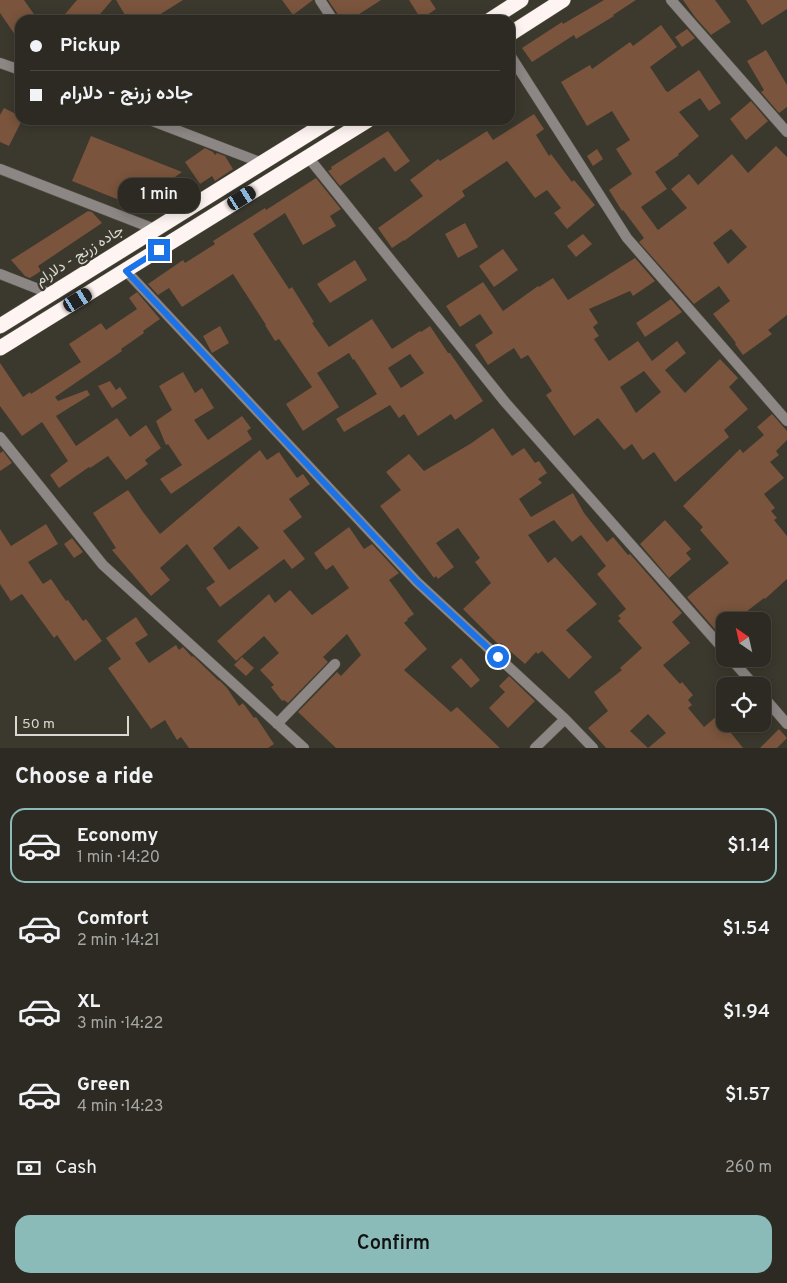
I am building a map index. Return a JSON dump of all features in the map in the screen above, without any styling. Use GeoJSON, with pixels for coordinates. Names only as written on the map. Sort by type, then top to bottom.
{"type":"FeatureCollection","features":[{"type":"Feature","properties":{"kind":"highway"},"geometry":{"type":"LineString","coordinates":[[498,15],[521,0]]}},
{"type":"Feature","properties":{"kind":"highway"},"geometry":{"type":"LineString","coordinates":[[515,31],[563,0]]}},
{"type":"Feature","properties":{"kind":"highway","name":"جاده زرنج - دلارام"},"geometry":{"type":"LineString","coordinates":[[0,326],[324,125]]}},
{"type":"Feature","properties":{"kind":"highway"},"geometry":{"type":"LineString","coordinates":[[0,348],[360,125]]}},
{"type":"Feature","properties":{"kind":"street"},"geometry":{"type":"LineString","coordinates":[[320,0],[330,15]]}},
{"type":"Feature","properties":{"kind":"street"},"geometry":{"type":"LineString","coordinates":[[671,0],[787,132]]}},
{"type":"Feature","properties":{"kind":"street"},"geometry":{"type":"LineString","coordinates":[[0,63],[15,68]]}},
{"type":"Feature","properties":{"kind":"street"},"geometry":{"type":"LineString","coordinates":[[515,63],[627,238],[787,421]]}},
{"type":"Feature","properties":{"kind":"street"},"geometry":{"type":"LineString","coordinates":[[163,125],[262,163]]}},
{"type":"Feature","properties":{"kind":"street"},"geometry":{"type":"LineString","coordinates":[[308,156],[505,402],[716,641]]}},
{"type":"Feature","properties":{"kind":"street"},"geometry":{"type":"LineString","coordinates":[[0,169],[156,230]]}},
{"type":"Feature","properties":{"kind":"street"},"geometry":{"type":"LineString","coordinates":[[126,271],[417,582],[565,719],[593,748]]}},
{"type":"Feature","properties":{"kind":"street"},"geometry":{"type":"LineString","coordinates":[[0,274],[51,294]]}},
{"type":"Feature","properties":{"kind":"street"},"geometry":{"type":"LineString","coordinates":[[0,437],[103,565],[304,748]]}},
{"type":"Feature","properties":{"kind":"street"},"geometry":{"type":"LineString","coordinates":[[277,724],[335,664]]}},
{"type":"Feature","properties":{"kind":"street"},"geometry":{"type":"LineString","coordinates":[[771,705],[787,724]]}},
{"type":"Feature","properties":{"kind":"street"},"geometry":{"type":"LineString","coordinates":[[534,748],[565,719]]}},
{"type":"Feature","properties":{"kind":"building"},"geometry":{"type":"Polygon","coordinates":[[[0,0],[24,0],[34,15],[15,15],[15,35],[0,13],[0,0]]]}},
{"type":"Feature","properties":{"kind":"building"},"geometry":{"type":"Polygon","coordinates":[[[77,0],[112,0],[99,15],[64,15],[77,0]]]}},
{"type":"Feature","properties":{"kind":"building"},"geometry":{"type":"Polygon","coordinates":[[[116,0],[183,0],[159,15],[125,15],[116,0]]]}},
{"type":"Feature","properties":{"kind":"building"},"geometry":{"type":"Polygon","coordinates":[[[282,0],[313,0],[293,15],[282,0]]]}},
{"type":"Feature","properties":{"kind":"building"},"geometry":{"type":"Polygon","coordinates":[[[328,0],[381,0],[358,15],[338,15],[328,0]]]}},
{"type":"Feature","properties":{"kind":"building"},"geometry":{"type":"Polygon","coordinates":[[[409,0],[430,0],[436,9],[427,15],[418,15],[409,0]]]}},
{"type":"Feature","properties":{"kind":"building"},"geometry":{"type":"Polygon","coordinates":[[[604,0],[636,0],[576,39],[574,35],[532,62],[522,48],[562,22],[563,24],[604,0]]]}},
{"type":"Feature","properties":{"kind":"building"},"geometry":{"type":"Polygon","coordinates":[[[683,0],[715,0],[731,22],[711,35],[683,0]]]}},
{"type":"Feature","properties":{"kind":"building"},"geometry":{"type":"Polygon","coordinates":[[[746,0],[787,0],[787,9],[762,25],[746,0]]]}},
{"type":"Feature","properties":{"kind":"building"},"geometry":{"type":"Polygon","coordinates":[[[661,25],[677,47],[650,67],[666,91],[668,92],[699,70],[721,103],[709,111],[700,98],[679,112],[699,136],[679,155],[655,172],[667,189],[641,207],[658,230],[687,208],[671,189],[689,174],[698,185],[732,154],[748,173],[776,146],[787,157],[787,315],[768,330],[772,334],[743,355],[713,314],[730,301],[719,286],[694,304],[639,242],[644,238],[622,211],[609,190],[632,174],[616,149],[630,140],[612,111],[587,126],[561,82],[590,65],[592,69],[630,42],[633,46],[661,25]],[[731,229],[713,243],[728,264],[747,247],[731,229]]]}},
{"type":"Feature","properties":{"kind":"building"},"geometry":{"type":"Polygon","coordinates":[[[687,29],[695,38],[682,47],[675,37],[687,29]]]}},
{"type":"Feature","properties":{"kind":"building"},"geometry":{"type":"Polygon","coordinates":[[[766,50],[787,85],[787,107],[779,113],[761,92],[764,90],[747,61],[766,50]]]}},
{"type":"Feature","properties":{"kind":"building"},"geometry":{"type":"Polygon","coordinates":[[[751,101],[768,121],[746,140],[730,119],[751,101]]]}},
{"type":"Feature","properties":{"kind":"building"},"geometry":{"type":"Polygon","coordinates":[[[4,108],[15,114],[15,125],[20,125],[9,146],[0,142],[0,115],[4,108]]]}},
{"type":"Feature","properties":{"kind":"building"},"geometry":{"type":"Polygon","coordinates":[[[534,114],[544,129],[536,135],[549,156],[551,154],[572,182],[574,180],[595,205],[567,229],[554,213],[561,208],[547,190],[535,198],[507,161],[462,191],[465,196],[392,248],[378,228],[423,196],[410,180],[438,159],[440,161],[487,131],[493,140],[534,114]]]}},
{"type":"Feature","properties":{"kind":"building"},"geometry":{"type":"Polygon","coordinates":[[[388,131],[410,161],[395,172],[384,157],[340,186],[328,171],[332,169],[331,167],[388,131]]]}},
{"type":"Feature","properties":{"kind":"building"},"geometry":{"type":"Polygon","coordinates":[[[91,136],[182,172],[134,206],[72,181],[91,136]]]}},
{"type":"Feature","properties":{"kind":"building"},"geometry":{"type":"Polygon","coordinates":[[[205,148],[215,155],[217,153],[225,156],[233,169],[215,181],[212,176],[200,184],[185,162],[205,148]]]}},
{"type":"Feature","properties":{"kind":"building"},"geometry":{"type":"Polygon","coordinates":[[[597,149],[603,159],[593,166],[587,156],[597,149]]]}},
{"type":"Feature","properties":{"kind":"building"},"geometry":{"type":"Polygon","coordinates":[[[316,178],[341,209],[330,216],[336,226],[303,245],[285,213],[253,234],[289,289],[292,287],[314,322],[312,323],[329,347],[372,319],[392,349],[430,326],[483,401],[455,420],[451,414],[418,436],[404,414],[399,418],[390,405],[344,432],[336,419],[377,394],[349,353],[317,373],[339,407],[303,431],[286,404],[312,387],[279,339],[275,341],[233,274],[182,307],[169,288],[158,295],[148,284],[183,260],[185,263],[215,244],[213,241],[265,208],[266,210],[316,178]],[[410,354],[388,368],[401,388],[424,373],[410,354]]]}},
{"type":"Feature","properties":{"kind":"building"},"geometry":{"type":"Polygon","coordinates":[[[88,211],[92,212],[102,223],[38,266],[41,271],[30,278],[25,276],[11,260],[88,211]]]}},
{"type":"Feature","properties":{"kind":"building"},"geometry":{"type":"Polygon","coordinates":[[[465,223],[478,247],[458,258],[445,234],[465,223]]]}},
{"type":"Feature","properties":{"kind":"building"},"geometry":{"type":"Polygon","coordinates":[[[583,234],[592,244],[576,257],[567,246],[583,234]]]}},
{"type":"Feature","properties":{"kind":"building"},"geometry":{"type":"Polygon","coordinates":[[[503,249],[518,270],[494,287],[479,266],[503,249]]]}},
{"type":"Feature","properties":{"kind":"building"},"geometry":{"type":"Polygon","coordinates":[[[635,258],[655,281],[633,296],[630,291],[589,309],[598,323],[593,327],[599,336],[594,339],[609,361],[638,341],[652,361],[677,341],[686,353],[665,370],[685,393],[720,359],[738,378],[729,387],[748,409],[724,430],[729,437],[675,482],[654,452],[643,460],[632,444],[624,450],[598,418],[574,436],[546,395],[552,391],[528,355],[521,359],[514,348],[488,365],[475,345],[493,333],[480,314],[460,327],[446,306],[483,282],[503,311],[538,286],[553,278],[568,300],[635,258]],[[644,371],[620,387],[636,413],[661,392],[644,371]]]}},
{"type":"Feature","properties":{"kind":"building"},"geometry":{"type":"Polygon","coordinates":[[[355,260],[367,280],[330,303],[317,284],[355,260]]]}},
{"type":"Feature","properties":{"kind":"building"},"geometry":{"type":"Polygon","coordinates":[[[137,292],[160,319],[121,349],[122,351],[55,397],[58,401],[87,390],[90,395],[56,416],[76,446],[117,418],[130,437],[146,425],[161,448],[145,460],[148,464],[126,480],[108,456],[59,488],[50,475],[68,461],[42,422],[22,436],[0,406],[0,363],[23,397],[30,392],[31,394],[81,362],[69,344],[101,323],[106,330],[137,309],[129,298],[137,292]]]}},
{"type":"Feature","properties":{"kind":"building"},"geometry":{"type":"Polygon","coordinates":[[[671,299],[682,312],[645,337],[636,323],[671,299]]]}},
{"type":"Feature","properties":{"kind":"building"},"geometry":{"type":"Polygon","coordinates":[[[220,326],[229,343],[212,353],[203,336],[220,326]]]}},
{"type":"Feature","properties":{"kind":"building"},"geometry":{"type":"Polygon","coordinates":[[[183,372],[195,393],[202,388],[214,408],[194,420],[208,440],[242,416],[251,428],[247,431],[252,439],[171,494],[160,479],[182,465],[168,444],[166,445],[156,421],[172,410],[159,386],[183,372]]]}},
{"type":"Feature","properties":{"kind":"building"},"geometry":{"type":"Polygon","coordinates":[[[110,381],[116,390],[120,387],[127,398],[112,408],[98,386],[110,381]]]}},
{"type":"Feature","properties":{"kind":"building"},"geometry":{"type":"Polygon","coordinates":[[[772,414],[787,431],[787,440],[776,451],[779,455],[770,462],[784,478],[764,494],[775,508],[771,511],[777,518],[774,520],[787,536],[787,579],[765,599],[746,612],[716,612],[716,631],[687,597],[729,563],[700,530],[703,527],[683,506],[740,449],[743,453],[764,435],[757,427],[772,414]]]}},
{"type":"Feature","properties":{"kind":"building"},"geometry":{"type":"Polygon","coordinates":[[[493,428],[512,456],[524,448],[535,463],[539,461],[547,473],[538,479],[542,483],[519,499],[531,517],[573,493],[584,513],[607,542],[613,537],[628,555],[630,554],[682,613],[672,622],[690,643],[663,665],[693,695],[688,700],[692,705],[688,708],[704,727],[716,717],[716,732],[732,732],[731,733],[743,748],[648,748],[606,748],[588,728],[608,711],[594,692],[622,670],[620,668],[642,648],[618,621],[621,618],[618,616],[626,609],[597,574],[606,566],[581,535],[572,542],[554,520],[528,535],[548,563],[555,557],[597,604],[566,630],[592,657],[569,679],[542,651],[538,654],[536,652],[525,664],[501,643],[499,645],[463,609],[491,583],[475,562],[480,558],[458,528],[436,543],[454,567],[438,579],[436,576],[434,578],[380,506],[401,490],[386,472],[409,454],[424,471],[493,428]],[[648,714],[630,731],[648,748],[666,733],[648,714]]]}},
{"type":"Feature","properties":{"kind":"building"},"geometry":{"type":"Polygon","coordinates":[[[260,450],[267,460],[279,452],[297,478],[303,474],[310,484],[289,499],[302,517],[283,531],[305,559],[292,569],[284,559],[220,607],[206,588],[215,582],[187,544],[160,568],[170,580],[151,596],[112,550],[116,548],[93,513],[128,490],[160,534],[260,450]],[[239,526],[213,548],[229,570],[259,548],[239,526]]]}},
{"type":"Feature","properties":{"kind":"building"},"geometry":{"type":"Polygon","coordinates":[[[3,451],[12,463],[0,471],[0,453],[3,451]]]}},
{"type":"Feature","properties":{"kind":"building"},"geometry":{"type":"Polygon","coordinates":[[[665,520],[691,549],[686,553],[691,559],[669,578],[640,544],[665,520]]]}},
{"type":"Feature","properties":{"kind":"building"},"geometry":{"type":"Polygon","coordinates":[[[46,524],[58,544],[28,562],[43,584],[51,579],[66,601],[68,600],[83,621],[86,619],[102,641],[75,661],[57,635],[54,638],[22,594],[11,601],[0,584],[0,529],[11,546],[46,524]]]}},
{"type":"Feature","properties":{"kind":"building"},"geometry":{"type":"Polygon","coordinates":[[[349,527],[364,549],[372,544],[399,573],[389,580],[414,614],[404,623],[427,649],[404,670],[451,712],[457,707],[500,748],[336,748],[298,712],[337,672],[341,676],[361,655],[347,634],[323,657],[328,662],[288,703],[284,700],[282,701],[271,687],[274,685],[260,670],[279,653],[264,636],[236,661],[217,641],[269,594],[275,603],[290,590],[312,615],[349,588],[333,565],[326,570],[314,553],[349,527]]]}},
{"type":"Feature","properties":{"kind":"building"},"geometry":{"type":"Polygon","coordinates":[[[72,538],[83,552],[74,558],[64,544],[72,538]]]}},
{"type":"Feature","properties":{"kind":"building"},"geometry":{"type":"Polygon","coordinates":[[[136,617],[148,635],[135,643],[149,663],[176,645],[179,650],[183,647],[227,688],[239,706],[243,703],[254,718],[256,717],[274,744],[268,748],[189,748],[181,737],[177,740],[165,720],[151,729],[108,668],[121,659],[106,638],[136,617]]]}},
{"type":"Feature","properties":{"kind":"building"},"geometry":{"type":"Polygon","coordinates":[[[242,657],[254,668],[246,676],[234,665],[242,657]]]}},
{"type":"Feature","properties":{"kind":"building"},"geometry":{"type":"Polygon","coordinates":[[[461,658],[480,680],[471,688],[451,667],[461,658]]]}},
{"type":"Feature","properties":{"kind":"building"},"geometry":{"type":"Polygon","coordinates":[[[509,676],[535,701],[508,728],[489,708],[505,692],[499,686],[509,676]]]}},
{"type":"Feature","properties":{"kind":"building"},"geometry":{"type":"Polygon","coordinates":[[[779,729],[787,738],[777,748],[760,748],[779,729]]]}},
{"type":"Feature","properties":{"kind":"route"},"geometry":{"type":"LineString","coordinates":[[159,250],[126,271],[417,582],[498,657]]}}]}
